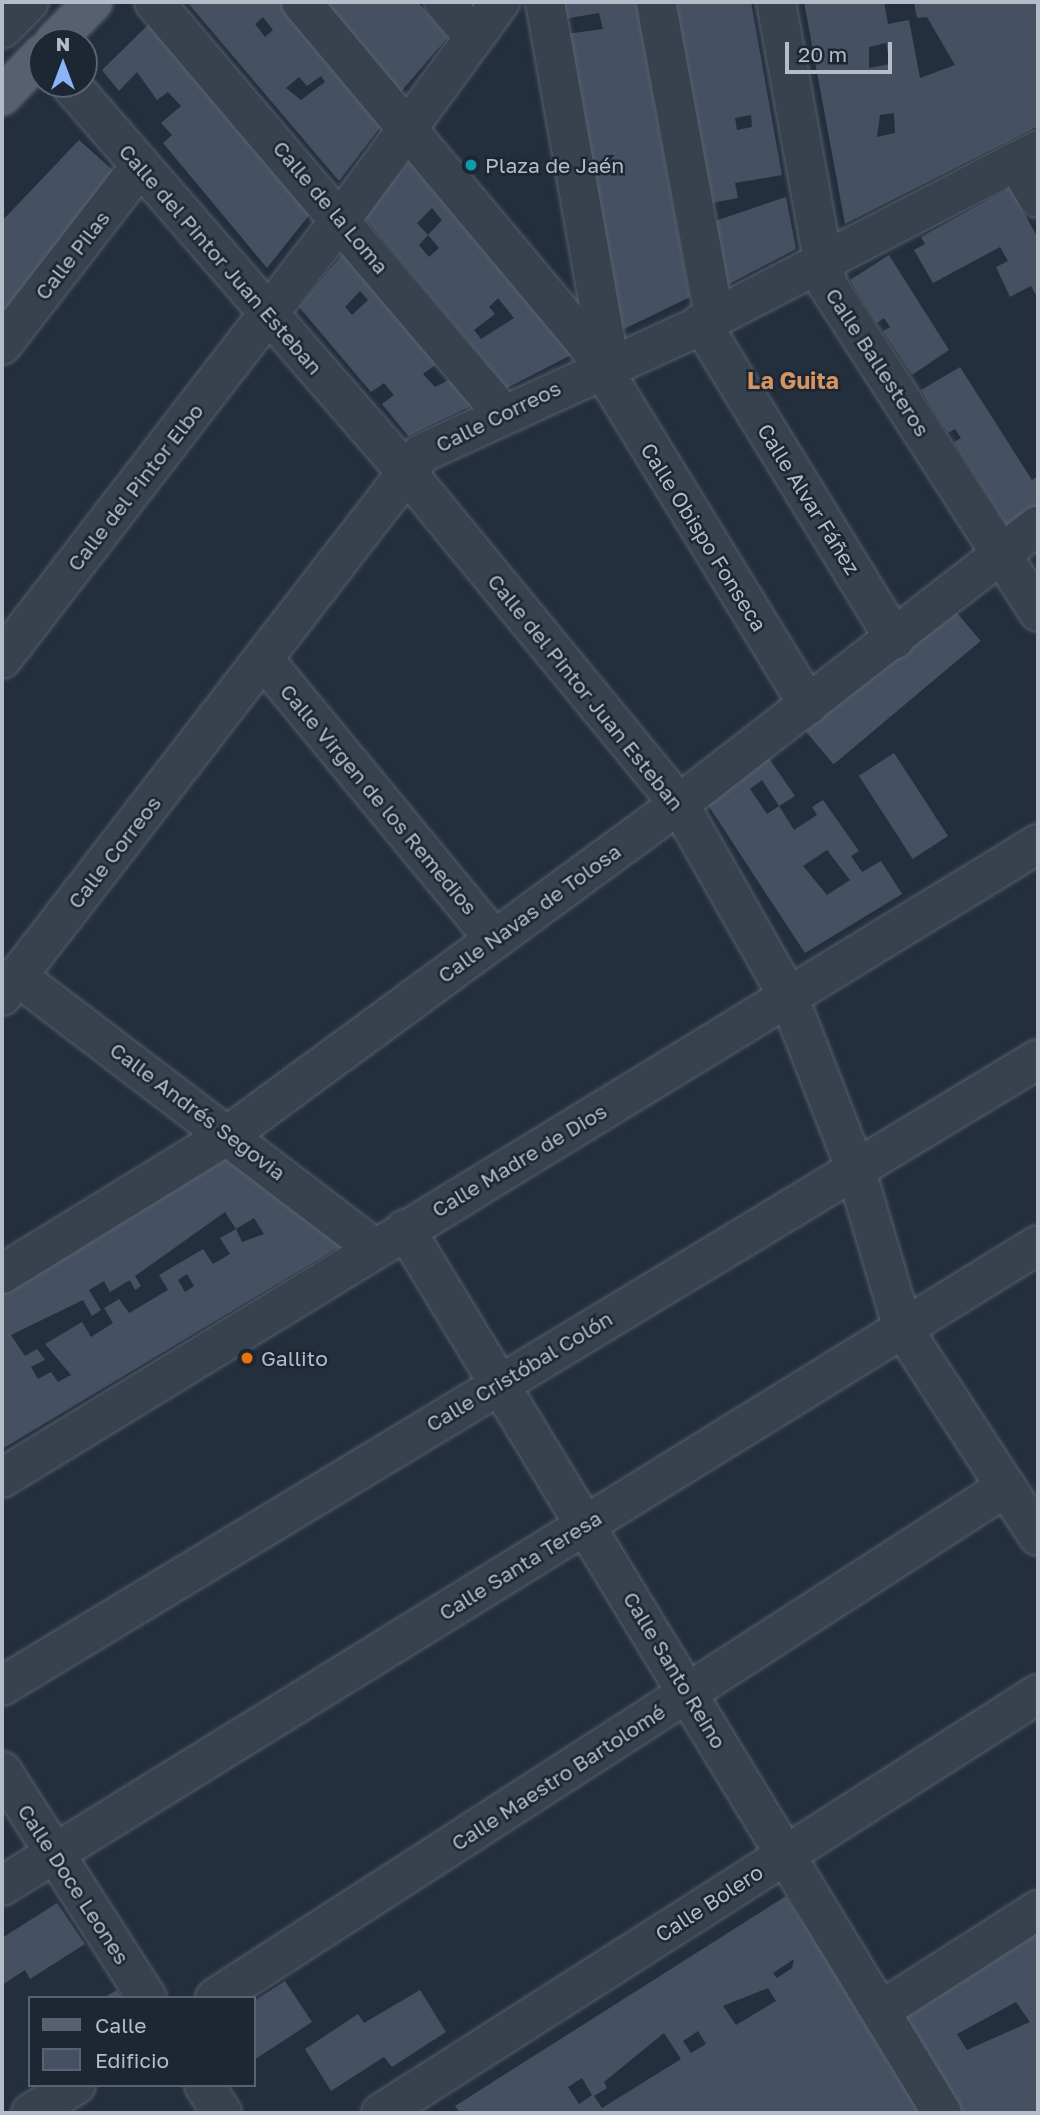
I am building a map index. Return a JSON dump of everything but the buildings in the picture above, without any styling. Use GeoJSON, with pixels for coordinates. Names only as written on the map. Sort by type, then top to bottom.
{"type":"FeatureCollection","features":[{"type":"Feature","properties":{"kind":"main road"},"geometry":{"type":"LineString","coordinates":[[68,28],[93,2]]}},
{"type":"Feature","properties":{"kind":"main road"},"geometry":{"type":"LineString","coordinates":[[2,96],[28,69]]}},
{"type":"Feature","properties":{"kind":"street"},"geometry":{"type":"LineString","coordinates":[[2,29],[29,2]]}},
{"type":"Feature","properties":{"kind":"street","name":"Calle de la Loma"},"geometry":{"type":"LineString","coordinates":[[155,2],[342,218],[503,414]]}},
{"type":"Feature","properties":{"kind":"street"},"geometry":{"type":"LineString","coordinates":[[301,2],[589,347],[599,370]]}},
{"type":"Feature","properties":{"kind":"street"},"geometry":{"type":"LineString","coordinates":[[444,2],[474,37]]}},
{"type":"Feature","properties":{"kind":"street","name":"Calle del Pintor Elbo"},"geometry":{"type":"LineString","coordinates":[[2,659],[342,218],[405,125],[500,2]]}},
{"type":"Feature","properties":{"kind":"street"},"geometry":{"type":"LineString","coordinates":[[545,2],[605,339],[599,370]]}},
{"type":"Feature","properties":{"kind":"street","name":"Calle Alvar Fáñez"},"geometry":{"type":"LineString","coordinates":[[656,2],[708,319],[895,639]]}},
{"type":"Feature","properties":{"kind":"street","name":"Calle Ballesteros"},"geometry":{"type":"LineString","coordinates":[[776,2],[827,284],[1038,612]]}},
{"type":"Feature","properties":{"kind":"street","name":"Calle del Pintor Juan Esteban"},"geometry":{"type":"LineString","coordinates":[[82,98],[408,474],[679,804],[789,998],[855,1167],[903,1329],[1038,1535]]}},
{"type":"Feature","properties":{"kind":"street"},"geometry":{"type":"LineString","coordinates":[[1027,156],[1038,198]]}},
{"type":"Feature","properties":{"kind":"street","name":"Calle Correos"},"geometry":{"type":"LineString","coordinates":[[9,986],[422,453],[708,319],[1027,156]]}},
{"type":"Feature","properties":{"kind":"street","name":"Calle Pilas"},"geometry":{"type":"LineString","coordinates":[[2,345],[141,165]]}},
{"type":"Feature","properties":{"kind":"street","name":"Calle Obispo Fonseca"},"geometry":{"type":"LineString","coordinates":[[599,370],[808,705]]}},
{"type":"Feature","properties":{"kind":"street","name":"Calle Navas de Tolosa"},"geometry":{"type":"LineString","coordinates":[[2,1274],[231,1133],[679,804],[1038,526]]}},
{"type":"Feature","properties":{"kind":"street","name":"Calle Virgen de los Remedios"},"geometry":{"type":"LineString","coordinates":[[264,660],[494,939]]}},
{"type":"Feature","properties":{"kind":"street","name":"Calle Madre de Dios"},"geometry":{"type":"LineString","coordinates":[[2,1478],[1038,844]]}},
{"type":"Feature","properties":{"kind":"street","name":"Calle Andrés Segovia"},"geometry":{"type":"LineString","coordinates":[[9,986],[390,1239]]}},
{"type":"Feature","properties":{"kind":"street","name":"Calle Cristóbal Colón"},"geometry":{"type":"LineString","coordinates":[[2,1686],[855,1167],[1038,1059]]}},
{"type":"Feature","properties":{"kind":"street","name":"Calle Santo Reino"},"geometry":{"type":"LineString","coordinates":[[390,1239],[499,1383],[942,2113]]}},
{"type":"Feature","properties":{"kind":"street","name":"Calle Santa Teresa"},"geometry":{"type":"LineString","coordinates":[[2,1886],[1038,1245]]}},
{"type":"Feature","properties":{"kind":"street","name":"Calle Maestro Bartolomé"},"geometry":{"type":"LineString","coordinates":[[218,1996],[1006,1487]]}},
{"type":"Feature","properties":{"kind":"street","name":"Calle Bolero"},"geometry":{"type":"LineString","coordinates":[[381,2113],[1038,1693]]}},
{"type":"Feature","properties":{"kind":"street","name":"Calle Doce Leones"},"geometry":{"type":"LineString","coordinates":[[2,1771],[146,1996]]}},
{"type":"Feature","properties":{"kind":"street"},"geometry":{"type":"LineString","coordinates":[[880,2011],[1038,1910]]}},
{"type":"Feature","properties":{"kind":"street"},"geometry":{"type":"LineString","coordinates":[[31,2113],[73,2087]]}},
{"type":"Feature","properties":{"kind":"street"},"geometry":{"type":"LineString","coordinates":[[205,2087],[222,2113]]}},
{"type":"Feature","properties":{"kind":"place","name":"Plaza de Jaén"},"geometry":{"type":"Point","coordinates":[471,165]}},
{"type":"Feature","properties":{"kind":"place","name":"Gallito"},"geometry":{"type":"Point","coordinates":[247,1358]}},
{"type":"Feature","properties":{"kind":"district","name":"La Guita"},"geometry":{"type":"Point","coordinates":[793,380]}}]}
